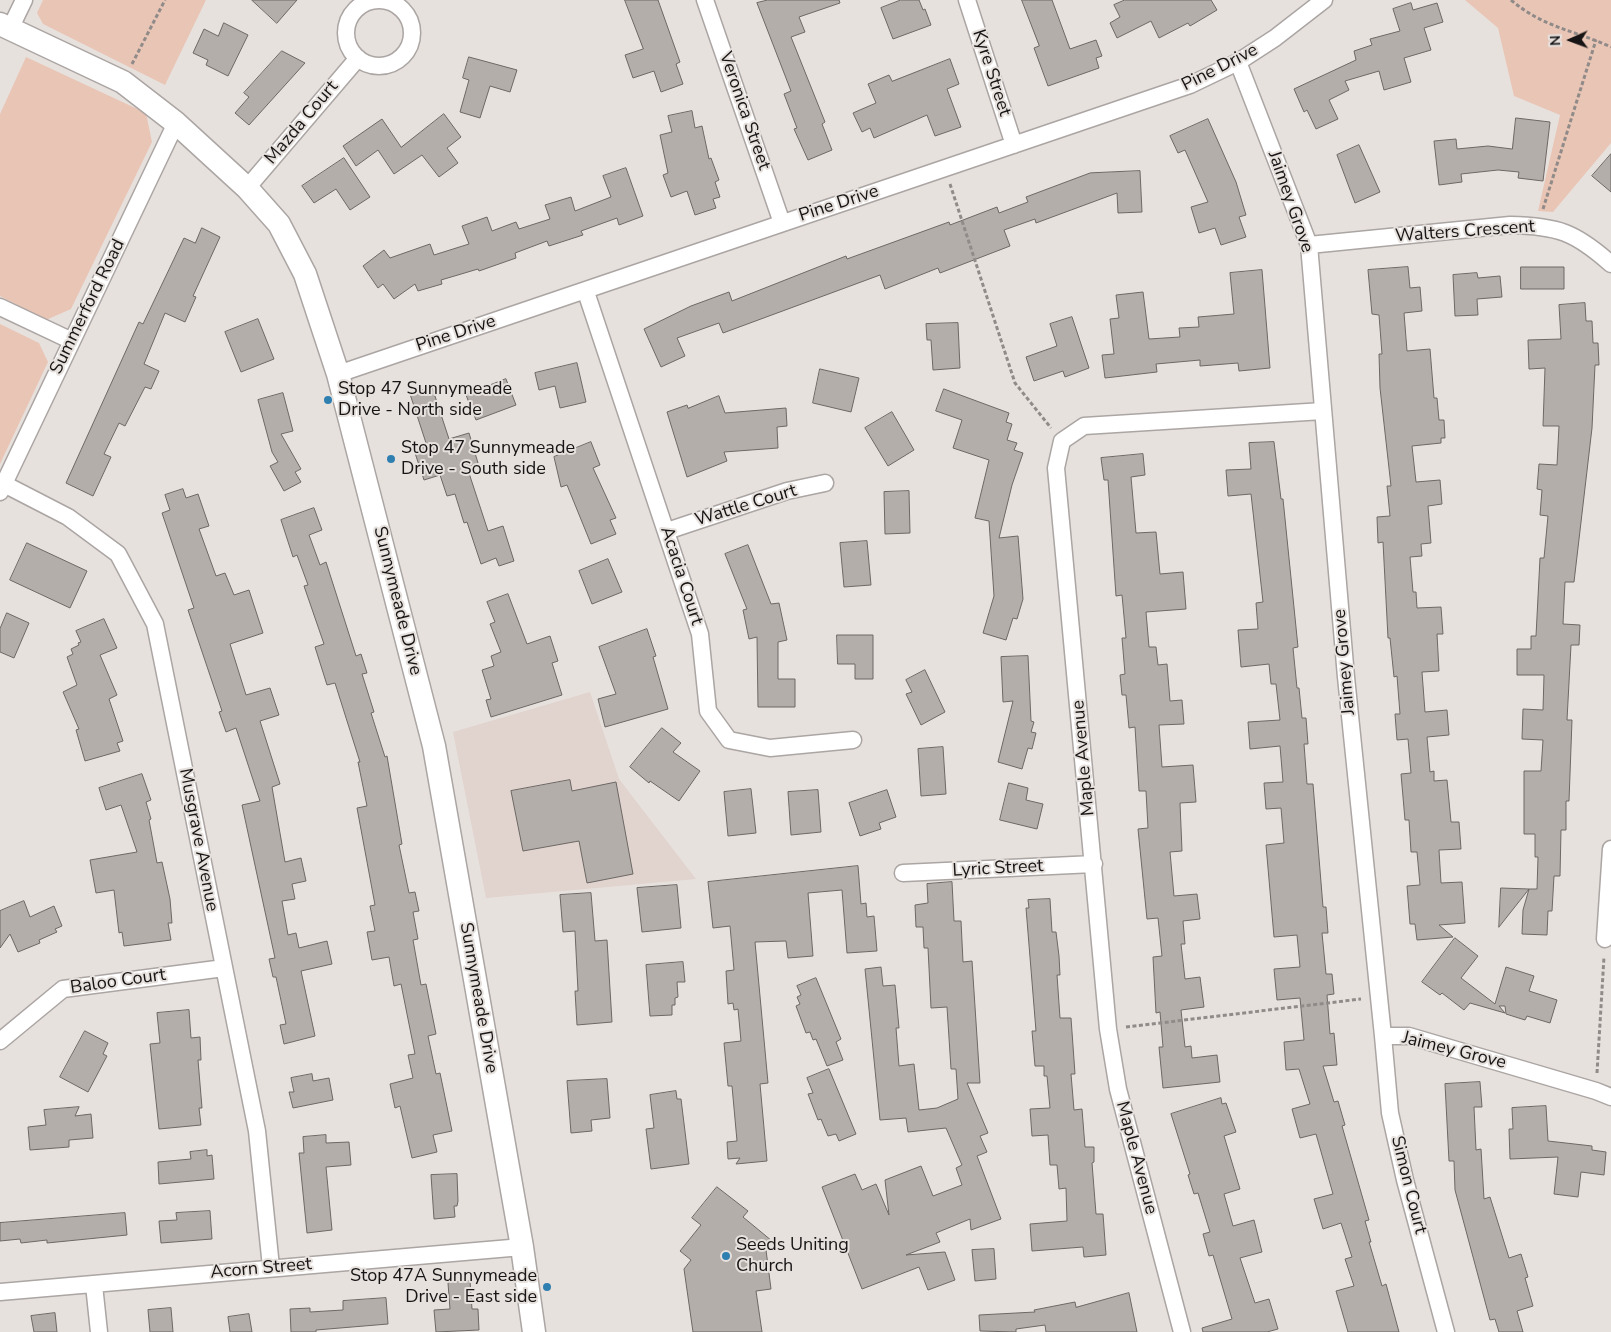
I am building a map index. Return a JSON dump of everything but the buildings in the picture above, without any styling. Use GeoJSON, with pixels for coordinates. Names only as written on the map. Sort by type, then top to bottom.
{"type":"FeatureCollection","features":[{"type":"Feature","properties":{"kind":"street"},"geometry":{"type":"LineString","coordinates":[[5,26],[24,0]]}},
{"type":"Feature","properties":{"kind":"street"},"geometry":{"type":"LineString","coordinates":[[376,0],[397,5],[410,22],[412,33],[406,53],[388,65],[367,64],[358,58],[347,40],[347,29],[357,10],[376,0]]}},
{"type":"Feature","properties":{"kind":"street","name":"Veronica Street"},"geometry":{"type":"LineString","coordinates":[[705,0],[782,223]]}},
{"type":"Feature","properties":{"kind":"street","name":"Kyre Street"},"geometry":{"type":"LineString","coordinates":[[967,0],[1014,145]]}},
{"type":"Feature","properties":{"kind":"street","name":"Pine Drive"},"geometry":{"type":"LineString","coordinates":[[338,374],[586,292],[782,223],[1190,85],[1238,62],[1275,38],[1324,0]]}},
{"type":"Feature","properties":{"kind":"street","name":"Sunnymeade Drive"},"geometry":{"type":"LineString","coordinates":[[5,26],[123,82],[176,123],[247,188],[279,224],[305,274],[338,374],[434,746],[522,1247],[534,1332]]}},
{"type":"Feature","properties":{"kind":"street","name":"Mazda Court"},"geometry":{"type":"LineString","coordinates":[[247,188],[358,58]]}},
{"type":"Feature","properties":{"kind":"street","name":"Jaimey Grove"},"geometry":{"type":"LineString","coordinates":[[1238,62],[1309,245],[1382,1036],[1410,1036],[1604,1094]]}},
{"type":"Feature","properties":{"kind":"street","name":"Summerford Road"},"geometry":{"type":"LineString","coordinates":[[2,488],[176,123]]}},
{"type":"Feature","properties":{"kind":"street","name":"Walters Crescent"},"geometry":{"type":"LineString","coordinates":[[1309,245],[1510,225],[1538,226],[1556,228],[1587,243],[1611,264]]}},
{"type":"Feature","properties":{"kind":"street","name":"Acacia Court"},"geometry":{"type":"LineString","coordinates":[[586,292],[700,634],[708,710],[729,740],[770,748],[854,740]]}},
{"type":"Feature","properties":{"kind":"street"},"geometry":{"type":"LineString","coordinates":[[0,307],[72,341]]}},
{"type":"Feature","properties":{"kind":"street"},"geometry":{"type":"LineString","coordinates":[[1062,441],[1084,426],[1323,411]]}},
{"type":"Feature","properties":{"kind":"street","name":"Maple Avenue"},"geometry":{"type":"LineString","coordinates":[[1062,441],[1056,468],[1108,1029],[1118,1089],[1182,1332]]}},
{"type":"Feature","properties":{"kind":"street","name":"Wattle Court"},"geometry":{"type":"LineString","coordinates":[[667,531],[787,491],[825,483]]}},
{"type":"Feature","properties":{"kind":"street","name":"Musgrave Avenue"},"geometry":{"type":"LineString","coordinates":[[2,488],[68,517],[118,554],[155,624],[258,1131],[271,1267]]}},
{"type":"Feature","properties":{"kind":"street"},"geometry":{"type":"LineString","coordinates":[[1605,938],[1611,849]]}},
{"type":"Feature","properties":{"kind":"street","name":"Lyric Street"},"geometry":{"type":"LineString","coordinates":[[902,873],[1094,864]]}},
{"type":"Feature","properties":{"kind":"street","name":"Baloo Court"},"geometry":{"type":"LineString","coordinates":[[0,1041],[63,989],[224,968]]}},
{"type":"Feature","properties":{"kind":"street","name":"Simon Court"},"geometry":{"type":"LineString","coordinates":[[1382,1036],[1390,1113],[1405,1180],[1446,1332]]}},
{"type":"Feature","properties":{"kind":"street","name":"Acorn Street"},"geometry":{"type":"LineString","coordinates":[[0,1292],[94,1285],[271,1267],[522,1247]]}},
{"type":"Feature","properties":{"kind":"street"},"geometry":{"type":"LineString","coordinates":[[94,1285],[99,1332]]}},
{"type":"Feature","properties":{"kind":"path"},"geometry":{"type":"LineString","coordinates":[[123,82],[165,0]]}},
{"type":"Feature","properties":{"kind":"path"},"geometry":{"type":"LineString","coordinates":[[1511,0],[1536,18],[1562,30],[1596,40],[1611,48]]}},
{"type":"Feature","properties":{"kind":"path"},"geometry":{"type":"LineString","coordinates":[[1538,226],[1596,40]]}},
{"type":"Feature","properties":{"kind":"path"},"geometry":{"type":"LineString","coordinates":[[945,169],[1015,383],[1062,441]]}},
{"type":"Feature","properties":{"kind":"path"},"geometry":{"type":"LineString","coordinates":[[1604,1094],[1605,938]]}},
{"type":"Feature","properties":{"kind":"path"},"geometry":{"type":"LineString","coordinates":[[1108,1029],[1378,997]]}},
{"type":"Feature","properties":{"kind":"shaded area"},"geometry":{"type":"Polygon","coordinates":[[[43,0],[206,0],[165,85],[43,24],[37,13],[43,0]]]}},
{"type":"Feature","properties":{"kind":"shaded area"},"geometry":{"type":"Polygon","coordinates":[[[1465,0],[1611,0],[1611,143],[1553,212],[1538,211],[1560,115],[1514,96],[1498,28],[1465,0]]]}},
{"type":"Feature","properties":{"kind":"shaded area"},"geometry":{"type":"Polygon","coordinates":[[[26,57],[146,113],[152,142],[71,309],[46,320],[0,296],[0,114],[26,57]]]}},
{"type":"Feature","properties":{"kind":"shaded area"},"geometry":{"type":"Polygon","coordinates":[[[0,324],[39,343],[48,362],[0,464],[0,324]]]}},
{"type":"Feature","properties":{"kind":"shaded area"},"geometry":{"type":"Polygon","coordinates":[[[590,692],[619,779],[696,879],[486,898],[453,732],[590,692]]]}},
{"type":"Feature","properties":{"kind":"place","name":"Stop 47 Sunnymeade Drive - North side"},"geometry":{"type":"Point","coordinates":[328,400]}},
{"type":"Feature","properties":{"kind":"place","name":"Stop 47 Sunnymeade Drive - South side"},"geometry":{"type":"Point","coordinates":[391,459]}},
{"type":"Feature","properties":{"kind":"place","name":"Seeds Uniting Church"},"geometry":{"type":"Point","coordinates":[726,1256]}},
{"type":"Feature","properties":{"kind":"place","name":"Stop 47A Sunnymeade Drive - East side"},"geometry":{"type":"Point","coordinates":[547,1287]}}]}
